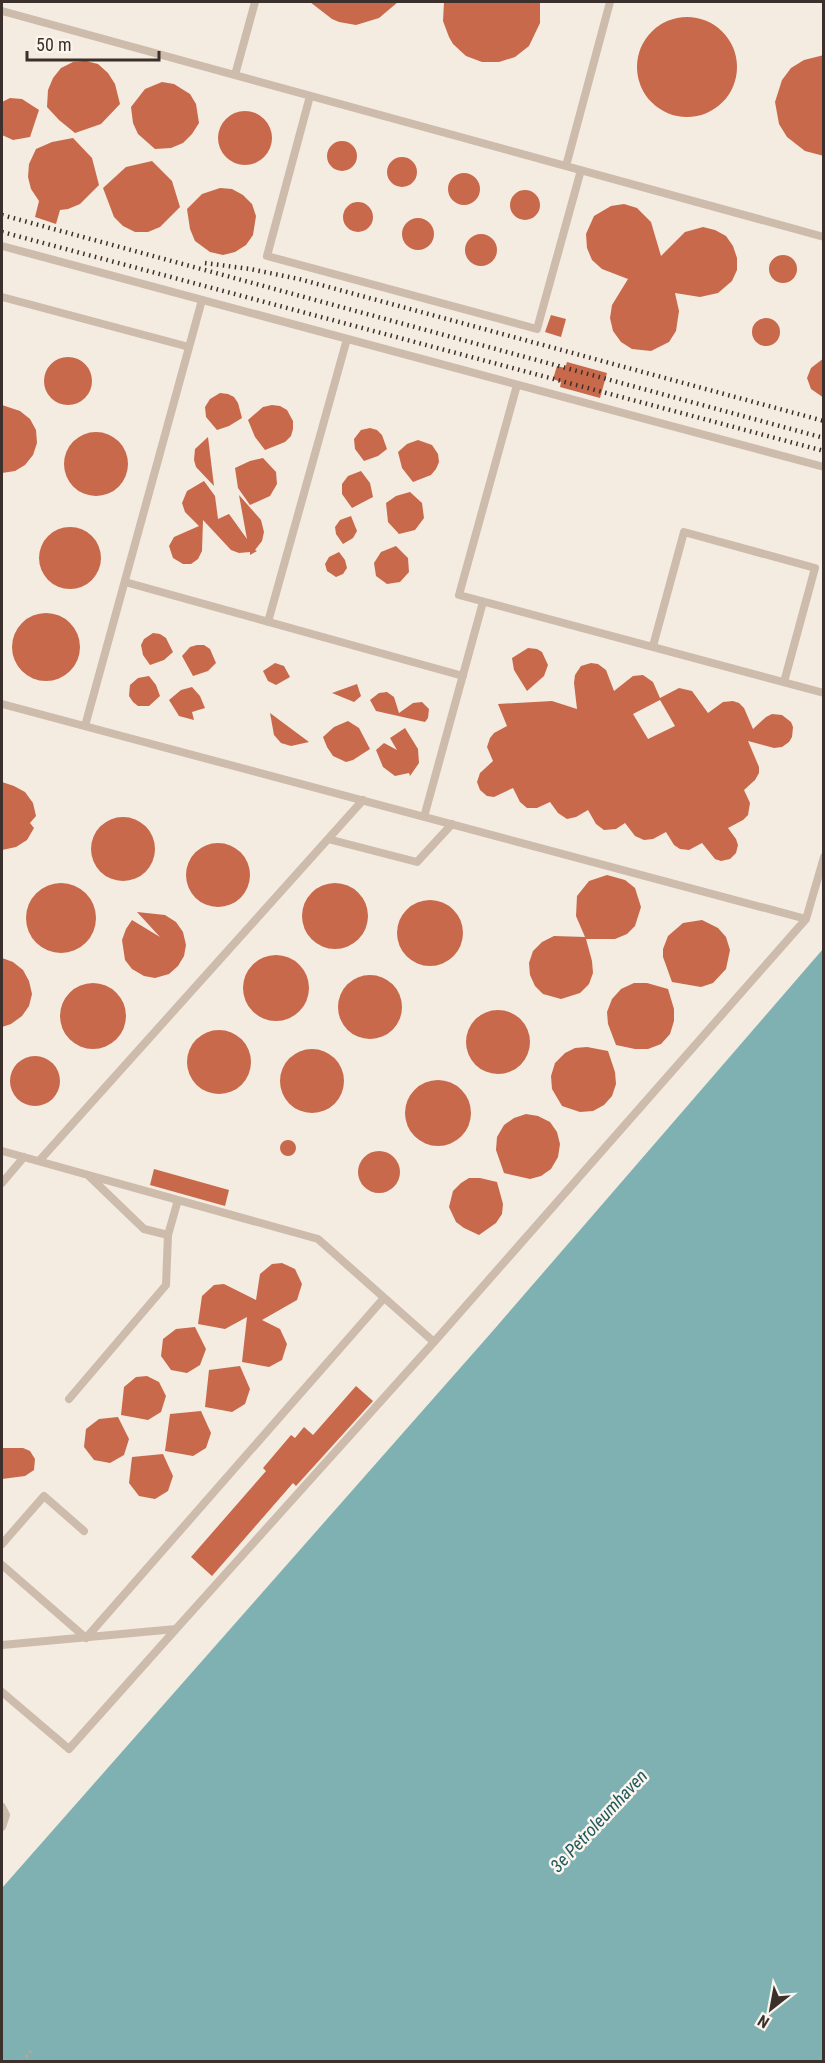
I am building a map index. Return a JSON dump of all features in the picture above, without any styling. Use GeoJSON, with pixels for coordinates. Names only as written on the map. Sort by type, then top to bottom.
{"type":"FeatureCollection","features":[{"type":"Feature","properties":{"kind":"lane"},"geometry":{"type":"LineString","coordinates":[[235,75],[255,2]]}},
{"type":"Feature","properties":{"kind":"lane"},"geometry":{"type":"LineString","coordinates":[[566,166],[610,2]]}},
{"type":"Feature","properties":{"kind":"lane"},"geometry":{"type":"LineString","coordinates":[[2,11],[824,237]]}},
{"type":"Feature","properties":{"kind":"lane"},"geometry":{"type":"LineString","coordinates":[[310,96],[267,256],[537,328],[581,170]]}},
{"type":"Feature","properties":{"kind":"lane"},"geometry":{"type":"LineString","coordinates":[[2,246],[824,467]]}},
{"type":"Feature","properties":{"kind":"lane"},"geometry":{"type":"LineString","coordinates":[[2,297],[189,347]]}},
{"type":"Feature","properties":{"kind":"lane"},"geometry":{"type":"LineString","coordinates":[[85,726],[202,300]]}},
{"type":"Feature","properties":{"kind":"lane"},"geometry":{"type":"LineString","coordinates":[[268,622],[346,339]]}},
{"type":"Feature","properties":{"kind":"lane"},"geometry":{"type":"LineString","coordinates":[[516,385],[459,595],[824,693]]}},
{"type":"Feature","properties":{"kind":"lane"},"geometry":{"type":"LineString","coordinates":[[653,646],[684,532],[815,568]]}},
{"type":"Feature","properties":{"kind":"lane"},"geometry":{"type":"LineString","coordinates":[[784,682],[815,568],[824,561]]}},
{"type":"Feature","properties":{"kind":"lane"},"geometry":{"type":"LineString","coordinates":[[125,582],[463,676]]}},
{"type":"Feature","properties":{"kind":"lane"},"geometry":{"type":"LineString","coordinates":[[424,817],[483,602]]}},
{"type":"Feature","properties":{"kind":"lane"},"geometry":{"type":"LineString","coordinates":[[2,704],[806,919]]}},
{"type":"Feature","properties":{"kind":"lane"},"geometry":{"type":"LineString","coordinates":[[39,1161],[363,800]]}},
{"type":"Feature","properties":{"kind":"lane"},"geometry":{"type":"LineString","coordinates":[[328,839],[417,862],[452,824]]}},
{"type":"Feature","properties":{"kind":"lane"},"geometry":{"type":"LineString","coordinates":[[2,1692],[69,1749],[434,1342],[806,919],[824,857]]}},
{"type":"Feature","properties":{"kind":"lane"},"geometry":{"type":"LineString","coordinates":[[2,1151],[318,1239],[434,1342]]}},
{"type":"Feature","properties":{"kind":"lane"},"geometry":{"type":"LineString","coordinates":[[2,1183],[24,1157]]}},
{"type":"Feature","properties":{"kind":"lane"},"geometry":{"type":"LineString","coordinates":[[87,1175],[144,1229],[168,1235]]}},
{"type":"Feature","properties":{"kind":"lane"},"geometry":{"type":"LineString","coordinates":[[69,1399],[166,1285],[168,1235],[178,1200]]}},
{"type":"Feature","properties":{"kind":"lane"},"geometry":{"type":"LineString","coordinates":[[86,1638],[384,1298]]}},
{"type":"Feature","properties":{"kind":"lane"},"geometry":{"type":"LineString","coordinates":[[2,1544],[44,1496],[84,1531]]}},
{"type":"Feature","properties":{"kind":"lane"},"geometry":{"type":"LineString","coordinates":[[2,1565],[86,1638]]}},
{"type":"Feature","properties":{"kind":"lane"},"geometry":{"type":"LineString","coordinates":[[2,1645],[176,1629]]}},
{"type":"Feature","properties":{"kind":"lane"},"geometry":{"type":"LineString","coordinates":[[2,1807],[6,1815],[2,1827]]}},
{"type":"Feature","properties":{"kind":"path"},"geometry":{"type":"LineString","coordinates":[[22,2061],[31,2051]]}},
{"type":"Feature","properties":{"kind":"water","name":"3e Petroleumhaven"},"geometry":{"type":"Polygon","coordinates":[[[823,949],[823,2061],[2,2061],[2,1888],[491,1333],[823,949]]]}},
{"type":"Feature","properties":{"kind":"building"},"geometry":{"type":"Polygon","coordinates":[[[310,2],[398,2],[379,18],[356,25],[332,19],[310,2]]]}},
{"type":"Feature","properties":{"kind":"building"},"geometry":{"type":"Polygon","coordinates":[[[444,2],[540,2],[540,23],[529,46],[515,57],[499,62],[482,62],[466,56],[453,44],[443,21],[444,2]]]}},
{"type":"Feature","properties":{"kind":"building"},"geometry":{"type":"Polygon","coordinates":[[[687,17],[706,21],[722,32],[733,48],[737,67],[733,86],[722,102],[706,113],[687,117],[668,113],[652,102],[641,86],[637,67],[641,48],[652,32],[668,21],[687,17]]]}},
{"type":"Feature","properties":{"kind":"building"},"geometry":{"type":"Polygon","coordinates":[[[824,55],[824,156],[805,151],[787,137],[779,124],[775,102],[782,80],[791,68],[804,60],[824,55]]]}},
{"type":"Feature","properties":{"kind":"building"},"geometry":{"type":"Polygon","coordinates":[[[86,61],[98,64],[108,73],[115,84],[120,104],[101,124],[75,133],[47,107],[48,90],[53,78],[61,68],[73,62],[86,61]]]}},
{"type":"Feature","properties":{"kind":"building"},"geometry":{"type":"Polygon","coordinates":[[[162,82],[174,84],[190,94],[196,104],[199,123],[183,143],[171,148],[155,149],[138,134],[133,123],[131,107],[145,89],[162,82]]]}},
{"type":"Feature","properties":{"kind":"building"},"geometry":{"type":"Polygon","coordinates":[[[10,98],[22,99],[39,110],[30,137],[13,140],[2,135],[2,102],[10,98]]]}},
{"type":"Feature","properties":{"kind":"building"},"geometry":{"type":"Polygon","coordinates":[[[245,111],[255,113],[264,119],[270,128],[272,138],[270,148],[264,157],[255,163],[245,165],[235,163],[226,157],[220,148],[218,138],[220,128],[226,119],[235,113],[245,111]]]}},
{"type":"Feature","properties":{"kind":"building"},"geometry":{"type":"Polygon","coordinates":[[[73,138],[92,158],[99,185],[80,204],[60,210],[56,224],[35,217],[39,201],[31,189],[28,177],[29,164],[36,149],[52,142],[73,138]]]}},
{"type":"Feature","properties":{"kind":"building"},"geometry":{"type":"Polygon","coordinates":[[[342,141],[348,142],[356,150],[356,162],[348,170],[342,171],[336,170],[328,162],[327,156],[328,150],[336,142],[342,141]]]}},
{"type":"Feature","properties":{"kind":"building"},"geometry":{"type":"Polygon","coordinates":[[[402,157],[408,158],[416,166],[416,178],[408,186],[402,187],[396,186],[388,178],[387,172],[388,166],[396,158],[402,157]]]}},
{"type":"Feature","properties":{"kind":"building"},"geometry":{"type":"Polygon","coordinates":[[[152,161],[172,181],[180,207],[160,227],[148,232],[135,232],[123,226],[114,217],[103,188],[126,167],[152,161]]]}},
{"type":"Feature","properties":{"kind":"building"},"geometry":{"type":"Polygon","coordinates":[[[464,173],[475,178],[480,189],[475,200],[464,205],[453,200],[448,189],[453,178],[464,173]]]}},
{"type":"Feature","properties":{"kind":"building"},"geometry":{"type":"Polygon","coordinates":[[[220,188],[232,189],[243,195],[252,204],[256,216],[253,235],[246,245],[235,252],[223,255],[210,252],[195,241],[190,229],[187,209],[202,194],[220,188]]]}},
{"type":"Feature","properties":{"kind":"building"},"geometry":{"type":"Polygon","coordinates":[[[525,190],[531,191],[539,199],[539,211],[531,219],[525,220],[519,219],[511,211],[510,205],[511,199],[519,191],[525,190]]]}},
{"type":"Feature","properties":{"kind":"building"},"geometry":{"type":"Polygon","coordinates":[[[358,202],[364,203],[372,211],[372,223],[364,231],[358,232],[352,231],[344,223],[343,217],[344,211],[352,203],[358,202]]]}},
{"type":"Feature","properties":{"kind":"building"},"geometry":{"type":"Polygon","coordinates":[[[624,204],[637,208],[651,222],[661,256],[685,232],[703,227],[726,236],[737,258],[737,270],[732,281],[718,293],[700,297],[675,293],[679,311],[676,331],[669,342],[651,351],[632,349],[621,342],[613,331],[610,318],[612,305],[628,279],[602,269],[592,260],[587,248],[586,234],[594,216],[611,206],[624,204]]]}},
{"type":"Feature","properties":{"kind":"building"},"geometry":{"type":"Polygon","coordinates":[[[418,218],[429,223],[434,234],[429,245],[418,250],[407,245],[402,234],[407,223],[418,218]]]}},
{"type":"Feature","properties":{"kind":"building"},"geometry":{"type":"Polygon","coordinates":[[[481,234],[492,239],[497,250],[492,261],[481,266],[470,261],[465,250],[470,239],[481,234]]]}},
{"type":"Feature","properties":{"kind":"building"},"geometry":{"type":"Polygon","coordinates":[[[783,255],[793,259],[797,269],[793,279],[783,283],[773,279],[769,269],[773,259],[783,255]]]}},
{"type":"Feature","properties":{"kind":"building"},"geometry":{"type":"Polygon","coordinates":[[[551,315],[566,319],[561,337],[545,332],[551,315]]]}},
{"type":"Feature","properties":{"kind":"building"},"geometry":{"type":"Polygon","coordinates":[[[766,318],[776,322],[780,332],[776,342],[766,346],[756,342],[752,332],[756,322],[766,318]]]}},
{"type":"Feature","properties":{"kind":"building"},"geometry":{"type":"Polygon","coordinates":[[[63,357],[73,357],[88,367],[92,381],[91,390],[82,401],[73,405],[63,405],[48,395],[44,386],[44,376],[54,361],[63,357]]]}},
{"type":"Feature","properties":{"kind":"building"},"geometry":{"type":"Polygon","coordinates":[[[824,358],[824,398],[811,389],[807,378],[811,368],[824,358]]]}},
{"type":"Feature","properties":{"kind":"building"},"geometry":{"type":"Polygon","coordinates":[[[567,362],[607,373],[600,398],[560,387],[561,382],[553,379],[557,366],[565,368],[567,362]]]}},
{"type":"Feature","properties":{"kind":"building"},"geometry":{"type":"Polygon","coordinates":[[[220,393],[234,397],[242,418],[217,430],[206,417],[205,407],[210,399],[220,393]]]}},
{"type":"Feature","properties":{"kind":"building"},"geometry":{"type":"Polygon","coordinates":[[[2,405],[20,411],[30,419],[36,430],[37,443],[33,455],[25,465],[15,471],[2,473],[2,405]]]}},
{"type":"Feature","properties":{"kind":"building"},"geometry":{"type":"Polygon","coordinates":[[[272,405],[287,410],[293,421],[293,429],[291,436],[285,442],[265,450],[255,437],[248,420],[263,407],[272,405]]]}},
{"type":"Feature","properties":{"kind":"building"},"geometry":{"type":"Polygon","coordinates":[[[370,428],[382,435],[387,449],[378,456],[364,461],[355,449],[354,439],[361,430],[370,428]]]}},
{"type":"Feature","properties":{"kind":"building"},"geometry":{"type":"Polygon","coordinates":[[[96,432],[108,434],[119,441],[126,452],[128,464],[126,476],[119,487],[108,494],[96,496],[84,494],[73,487],[66,476],[64,464],[66,452],[73,441],[84,434],[96,432]]]}},
{"type":"Feature","properties":{"kind":"building"},"geometry":{"type":"Polygon","coordinates":[[[208,437],[214,486],[196,467],[194,460],[195,449],[208,437]]]}},
{"type":"Feature","properties":{"kind":"building"},"geometry":{"type":"Polygon","coordinates":[[[418,440],[432,445],[438,454],[439,462],[431,475],[413,482],[402,468],[398,452],[407,444],[418,440]]]}},
{"type":"Feature","properties":{"kind":"building"},"geometry":{"type":"Polygon","coordinates":[[[263,458],[276,472],[277,484],[270,496],[250,505],[238,488],[235,468],[263,458]]]}},
{"type":"Feature","properties":{"kind":"building"},"geometry":{"type":"Polygon","coordinates":[[[361,471],[370,483],[373,497],[352,508],[342,494],[342,484],[348,476],[361,471]]]}},
{"type":"Feature","properties":{"kind":"building"},"geometry":{"type":"Polygon","coordinates":[[[204,481],[215,496],[218,519],[229,514],[247,539],[239,495],[261,520],[264,532],[262,541],[255,550],[257,551],[250,555],[250,552],[239,553],[231,550],[203,520],[202,551],[198,559],[191,564],[183,564],[173,558],[169,546],[174,537],[199,526],[185,512],[182,503],[187,491],[204,481]]]}},
{"type":"Feature","properties":{"kind":"building"},"geometry":{"type":"Polygon","coordinates":[[[410,492],[422,503],[424,518],[415,530],[399,534],[388,522],[386,503],[396,496],[410,492]]]}},
{"type":"Feature","properties":{"kind":"building"},"geometry":{"type":"Polygon","coordinates":[[[351,516],[357,531],[353,538],[343,544],[336,534],[335,527],[340,520],[351,516]]]}},
{"type":"Feature","properties":{"kind":"building"},"geometry":{"type":"Polygon","coordinates":[[[64,527],[76,527],[92,536],[99,546],[101,558],[99,570],[92,580],[76,589],[64,589],[53,584],[44,575],[39,564],[39,552],[44,541],[53,532],[64,527]]]}},
{"type":"Feature","properties":{"kind":"building"},"geometry":{"type":"Polygon","coordinates":[[[396,546],[408,558],[409,572],[400,582],[387,584],[376,576],[374,563],[381,552],[396,546]]]}},
{"type":"Feature","properties":{"kind":"building"},"geometry":{"type":"Polygon","coordinates":[[[339,552],[347,568],[343,574],[336,577],[327,571],[325,564],[329,557],[339,552]]]}},
{"type":"Feature","properties":{"kind":"building"},"geometry":{"type":"Polygon","coordinates":[[[46,613],[59,616],[70,623],[77,634],[80,647],[77,660],[70,671],[59,678],[46,681],[33,678],[22,671],[15,660],[12,647],[15,634],[22,623],[33,616],[46,613]]]}},
{"type":"Feature","properties":{"kind":"building"},"geometry":{"type":"Polygon","coordinates":[[[153,633],[166,638],[173,652],[164,660],[150,665],[143,655],[141,645],[144,639],[153,633]]]}},
{"type":"Feature","properties":{"kind":"building"},"geometry":{"type":"Polygon","coordinates":[[[204,645],[210,649],[216,663],[208,671],[193,676],[182,656],[190,647],[204,645]]]}},
{"type":"Feature","properties":{"kind":"building"},"geometry":{"type":"Polygon","coordinates":[[[528,648],[542,652],[548,665],[544,676],[527,691],[514,670],[512,658],[528,648]]]}},
{"type":"Feature","properties":{"kind":"building"},"geometry":{"type":"Polygon","coordinates":[[[275,663],[284,666],[290,677],[276,685],[268,681],[263,671],[275,663]]]}},
{"type":"Feature","properties":{"kind":"building"},"geometry":{"type":"Polygon","coordinates":[[[591,663],[598,664],[606,670],[614,691],[633,676],[643,675],[653,682],[660,698],[679,688],[692,691],[708,713],[723,702],[739,703],[744,708],[753,729],[772,714],[782,715],[791,722],[792,737],[782,747],[774,748],[748,741],[759,767],[759,773],[744,790],[750,803],[748,815],[728,828],[738,845],[736,853],[730,859],[721,861],[715,859],[702,843],[689,850],[680,849],[674,845],[666,832],[653,839],[644,840],[635,836],[625,823],[616,829],[604,830],[596,824],[588,810],[567,819],[558,813],[550,802],[537,808],[527,808],[520,802],[513,788],[494,797],[487,796],[480,790],[477,782],[480,773],[493,761],[487,747],[490,738],[507,726],[498,704],[552,701],[577,709],[574,683],[575,675],[581,666],[591,663]],[[660,700],[633,714],[648,739],[675,726],[660,700]]]}},
{"type":"Feature","properties":{"kind":"building"},"geometry":{"type":"Polygon","coordinates":[[[149,676],[160,696],[149,706],[138,706],[129,696],[130,685],[138,678],[149,676]]]}},
{"type":"Feature","properties":{"kind":"building"},"geometry":{"type":"Polygon","coordinates":[[[357,684],[361,696],[354,702],[332,693],[357,684]]]}},
{"type":"Feature","properties":{"kind":"building"},"geometry":{"type":"Polygon","coordinates":[[[192,687],[200,696],[205,708],[192,712],[194,720],[179,716],[169,700],[181,690],[192,687]]]}},
{"type":"Feature","properties":{"kind":"building"},"geometry":{"type":"Polygon","coordinates":[[[387,692],[394,697],[399,713],[413,703],[422,702],[429,709],[428,718],[425,722],[376,711],[370,700],[379,693],[387,692]]]}},
{"type":"Feature","properties":{"kind":"building"},"geometry":{"type":"Polygon","coordinates":[[[270,713],[309,742],[291,746],[281,743],[274,735],[270,713]]]}},
{"type":"Feature","properties":{"kind":"building"},"geometry":{"type":"Polygon","coordinates":[[[348,721],[359,728],[370,749],[346,762],[333,756],[323,737],[334,727],[348,721]]]}},
{"type":"Feature","properties":{"kind":"building"},"geometry":{"type":"Polygon","coordinates":[[[405,728],[418,749],[419,763],[410,776],[409,773],[395,776],[383,767],[376,750],[384,743],[397,750],[390,738],[405,728]]]}},
{"type":"Feature","properties":{"kind":"building"},"geometry":{"type":"Polygon","coordinates":[[[2,782],[25,792],[33,803],[36,816],[30,823],[34,828],[27,840],[16,847],[2,850],[2,782]]]}},
{"type":"Feature","properties":{"kind":"building"},"geometry":{"type":"Polygon","coordinates":[[[117,817],[129,817],[146,826],[153,837],[155,849],[153,861],[146,872],[129,881],[117,881],[105,876],[96,867],[91,855],[91,843],[96,831],[105,822],[117,817]]]}},
{"type":"Feature","properties":{"kind":"building"},"geometry":{"type":"Polygon","coordinates":[[[212,843],[224,843],[241,852],[248,863],[250,875],[248,887],[241,898],[224,907],[212,907],[200,902],[191,893],[186,881],[186,869],[191,857],[200,848],[212,843]]]}},
{"type":"Feature","properties":{"kind":"building"},"geometry":{"type":"Polygon","coordinates":[[[607,875],[625,880],[635,888],[641,907],[635,926],[627,934],[615,939],[586,939],[593,973],[589,984],[580,993],[561,999],[543,994],[535,986],[530,975],[529,963],[533,951],[542,942],[554,936],[585,937],[576,916],[577,896],[589,881],[607,875]]]}},
{"type":"Feature","properties":{"kind":"building"},"geometry":{"type":"Polygon","coordinates":[[[61,883],[74,886],[86,893],[93,905],[96,918],[93,931],[86,943],[74,950],[61,953],[48,950],[36,943],[29,931],[26,918],[29,905],[36,893],[48,886],[61,883]]]}},
{"type":"Feature","properties":{"kind":"building"},"geometry":{"type":"Polygon","coordinates":[[[335,883],[348,886],[358,893],[365,903],[368,916],[365,929],[358,939],[348,946],[335,949],[322,946],[312,939],[305,929],[302,916],[305,903],[312,893],[322,886],[335,883]]]}},
{"type":"Feature","properties":{"kind":"building"},"geometry":{"type":"Polygon","coordinates":[[[430,900],[443,902],[453,910],[461,920],[463,933],[461,946],[453,956],[443,964],[430,966],[417,964],[407,956],[399,946],[397,933],[399,920],[407,910],[417,902],[430,900]]]}},
{"type":"Feature","properties":{"kind":"building"},"geometry":{"type":"Polygon","coordinates":[[[137,912],[165,915],[176,922],[183,932],[186,945],[184,956],[169,974],[155,978],[144,976],[132,969],[125,960],[122,940],[132,920],[160,937],[137,912]]]}},
{"type":"Feature","properties":{"kind":"building"},"geometry":{"type":"Polygon","coordinates":[[[702,920],[718,928],[726,937],[730,950],[726,969],[713,983],[701,987],[672,982],[663,957],[663,949],[668,936],[683,923],[702,920]]]}},
{"type":"Feature","properties":{"kind":"building"},"geometry":{"type":"Polygon","coordinates":[[[269,955],[283,955],[295,960],[304,969],[309,988],[307,1001],[300,1012],[283,1021],[269,1021],[257,1016],[248,1007],[243,995],[243,981],[248,969],[257,960],[269,955]]]}},
{"type":"Feature","properties":{"kind":"building"},"geometry":{"type":"Polygon","coordinates":[[[2,958],[13,962],[23,970],[32,994],[29,1006],[22,1016],[2,1027],[2,958]]]}},
{"type":"Feature","properties":{"kind":"building"},"geometry":{"type":"Polygon","coordinates":[[[364,975],[376,975],[393,984],[400,995],[402,1007],[400,1019],[393,1030],[376,1039],[364,1039],[352,1034],[343,1025],[338,1013],[338,1001],[343,989],[352,980],[364,975]]]}},
{"type":"Feature","properties":{"kind":"building"},"geometry":{"type":"Polygon","coordinates":[[[86,983],[100,983],[112,988],[121,997],[126,1016],[124,1029],[117,1040],[100,1049],[86,1049],[74,1044],[65,1035],[60,1023],[60,1009],[65,997],[74,988],[86,983]]]}},
{"type":"Feature","properties":{"kind":"building"},"geometry":{"type":"Polygon","coordinates":[[[634,983],[647,983],[668,989],[674,1009],[674,1021],[670,1034],[661,1044],[648,1049],[616,1045],[608,1024],[607,1012],[612,999],[621,989],[634,983]]]}},
{"type":"Feature","properties":{"kind":"building"},"geometry":{"type":"Polygon","coordinates":[[[492,1010],[504,1010],[521,1019],[528,1030],[530,1042],[528,1054],[521,1065],[504,1074],[492,1074],[480,1069],[471,1060],[466,1048],[466,1036],[471,1024],[480,1015],[492,1010]]]}},
{"type":"Feature","properties":{"kind":"building"},"geometry":{"type":"Polygon","coordinates":[[[219,1030],[231,1032],[242,1039],[249,1050],[251,1062],[249,1074],[242,1085],[231,1092],[219,1094],[207,1092],[196,1085],[189,1074],[187,1062],[189,1050],[196,1039],[207,1032],[219,1030]]]}},
{"type":"Feature","properties":{"kind":"building"},"geometry":{"type":"Polygon","coordinates":[[[587,1047],[608,1051],[615,1072],[616,1084],[612,1096],[604,1105],[593,1111],[580,1112],[562,1106],[552,1089],[551,1076],[555,1063],[565,1053],[575,1048],[587,1047]]]}},
{"type":"Feature","properties":{"kind":"building"},"geometry":{"type":"Polygon","coordinates":[[[306,1049],[318,1049],[335,1058],[342,1069],[344,1081],[342,1093],[335,1104],[318,1113],[306,1113],[294,1108],[285,1099],[280,1087],[280,1075],[285,1063],[294,1054],[306,1049]]]}},
{"type":"Feature","properties":{"kind":"building"},"geometry":{"type":"Polygon","coordinates":[[[35,1056],[49,1060],[56,1067],[60,1081],[56,1095],[49,1102],[35,1106],[21,1102],[14,1095],[10,1081],[14,1067],[21,1060],[35,1056]]]}},
{"type":"Feature","properties":{"kind":"building"},"geometry":{"type":"Polygon","coordinates":[[[438,1080],[450,1083],[461,1090],[468,1101],[471,1113],[468,1125],[461,1136],[450,1143],[438,1146],[426,1143],[415,1136],[408,1125],[405,1113],[408,1101],[415,1090],[426,1083],[438,1080]]]}},
{"type":"Feature","properties":{"kind":"building"},"geometry":{"type":"Polygon","coordinates":[[[526,1114],[538,1116],[550,1122],[557,1132],[560,1144],[558,1157],[551,1169],[541,1176],[530,1179],[504,1173],[496,1150],[497,1137],[504,1125],[526,1114]]]}},
{"type":"Feature","properties":{"kind":"building"},"geometry":{"type":"Polygon","coordinates":[[[285,1140],[291,1140],[296,1148],[294,1154],[285,1156],[280,1151],[280,1145],[285,1140]]]}},
{"type":"Feature","properties":{"kind":"building"},"geometry":{"type":"Polygon","coordinates":[[[379,1151],[387,1152],[394,1157],[399,1164],[399,1180],[394,1187],[387,1192],[379,1193],[371,1192],[364,1187],[359,1180],[358,1172],[359,1164],[364,1157],[371,1152],[379,1151]]]}},
{"type":"Feature","properties":{"kind":"building"},"geometry":{"type":"Polygon","coordinates":[[[154,1169],[229,1190],[225,1206],[150,1185],[154,1169]]]}},
{"type":"Feature","properties":{"kind":"building"},"geometry":{"type":"Polygon","coordinates":[[[469,1178],[497,1182],[503,1204],[502,1214],[496,1223],[479,1235],[456,1222],[449,1207],[453,1191],[469,1178]]]}},
{"type":"Feature","properties":{"kind":"building"},"geometry":{"type":"Polygon","coordinates":[[[282,1263],[295,1269],[302,1284],[297,1300],[262,1320],[280,1329],[287,1344],[282,1360],[269,1367],[242,1362],[247,1317],[225,1329],[198,1324],[202,1296],[214,1285],[224,1284],[256,1300],[260,1274],[272,1264],[282,1263]]]}},
{"type":"Feature","properties":{"kind":"building"},"geometry":{"type":"Polygon","coordinates":[[[195,1327],[206,1349],[200,1365],[187,1373],[171,1370],[161,1356],[163,1339],[176,1329],[195,1327]]]}},
{"type":"Feature","properties":{"kind":"building"},"geometry":{"type":"Polygon","coordinates":[[[240,1366],[250,1389],[245,1404],[232,1412],[205,1407],[209,1370],[240,1366]]]}},
{"type":"Feature","properties":{"kind":"building"},"geometry":{"type":"Polygon","coordinates":[[[147,1376],[159,1382],[166,1396],[161,1412],[148,1420],[121,1415],[124,1387],[136,1377],[147,1376]]]}},
{"type":"Feature","properties":{"kind":"building"},"geometry":{"type":"Polygon","coordinates":[[[356,1386],[373,1401],[296,1486],[293,1483],[212,1576],[191,1557],[266,1471],[263,1468],[291,1435],[295,1438],[304,1427],[313,1435],[356,1386]]]}},
{"type":"Feature","properties":{"kind":"building"},"geometry":{"type":"Polygon","coordinates":[[[201,1411],[211,1433],[206,1448],[193,1456],[165,1451],[170,1414],[201,1411]]]}},
{"type":"Feature","properties":{"kind":"building"},"geometry":{"type":"Polygon","coordinates":[[[118,1417],[129,1439],[124,1455],[110,1463],[94,1460],[84,1447],[86,1429],[99,1419],[118,1417]]]}},
{"type":"Feature","properties":{"kind":"building"},"geometry":{"type":"Polygon","coordinates":[[[2,1448],[23,1448],[30,1451],[35,1459],[34,1470],[25,1476],[2,1479],[2,1448]]]}},
{"type":"Feature","properties":{"kind":"building"},"geometry":{"type":"Polygon","coordinates":[[[163,1454],[173,1476],[168,1491],[155,1499],[139,1496],[129,1483],[132,1457],[163,1454]]]}},
{"type":"Feature","properties":{"kind":"railway"},"geometry":{"type":"LineString","coordinates":[[2,215],[824,438]]}},
{"type":"Feature","properties":{"kind":"railway"},"geometry":{"type":"LineString","coordinates":[[2,232],[824,451]]}},
{"type":"Feature","properties":{"kind":"railway"},"geometry":{"type":"LineString","coordinates":[[205,263],[299,279],[824,421]]}}]}
